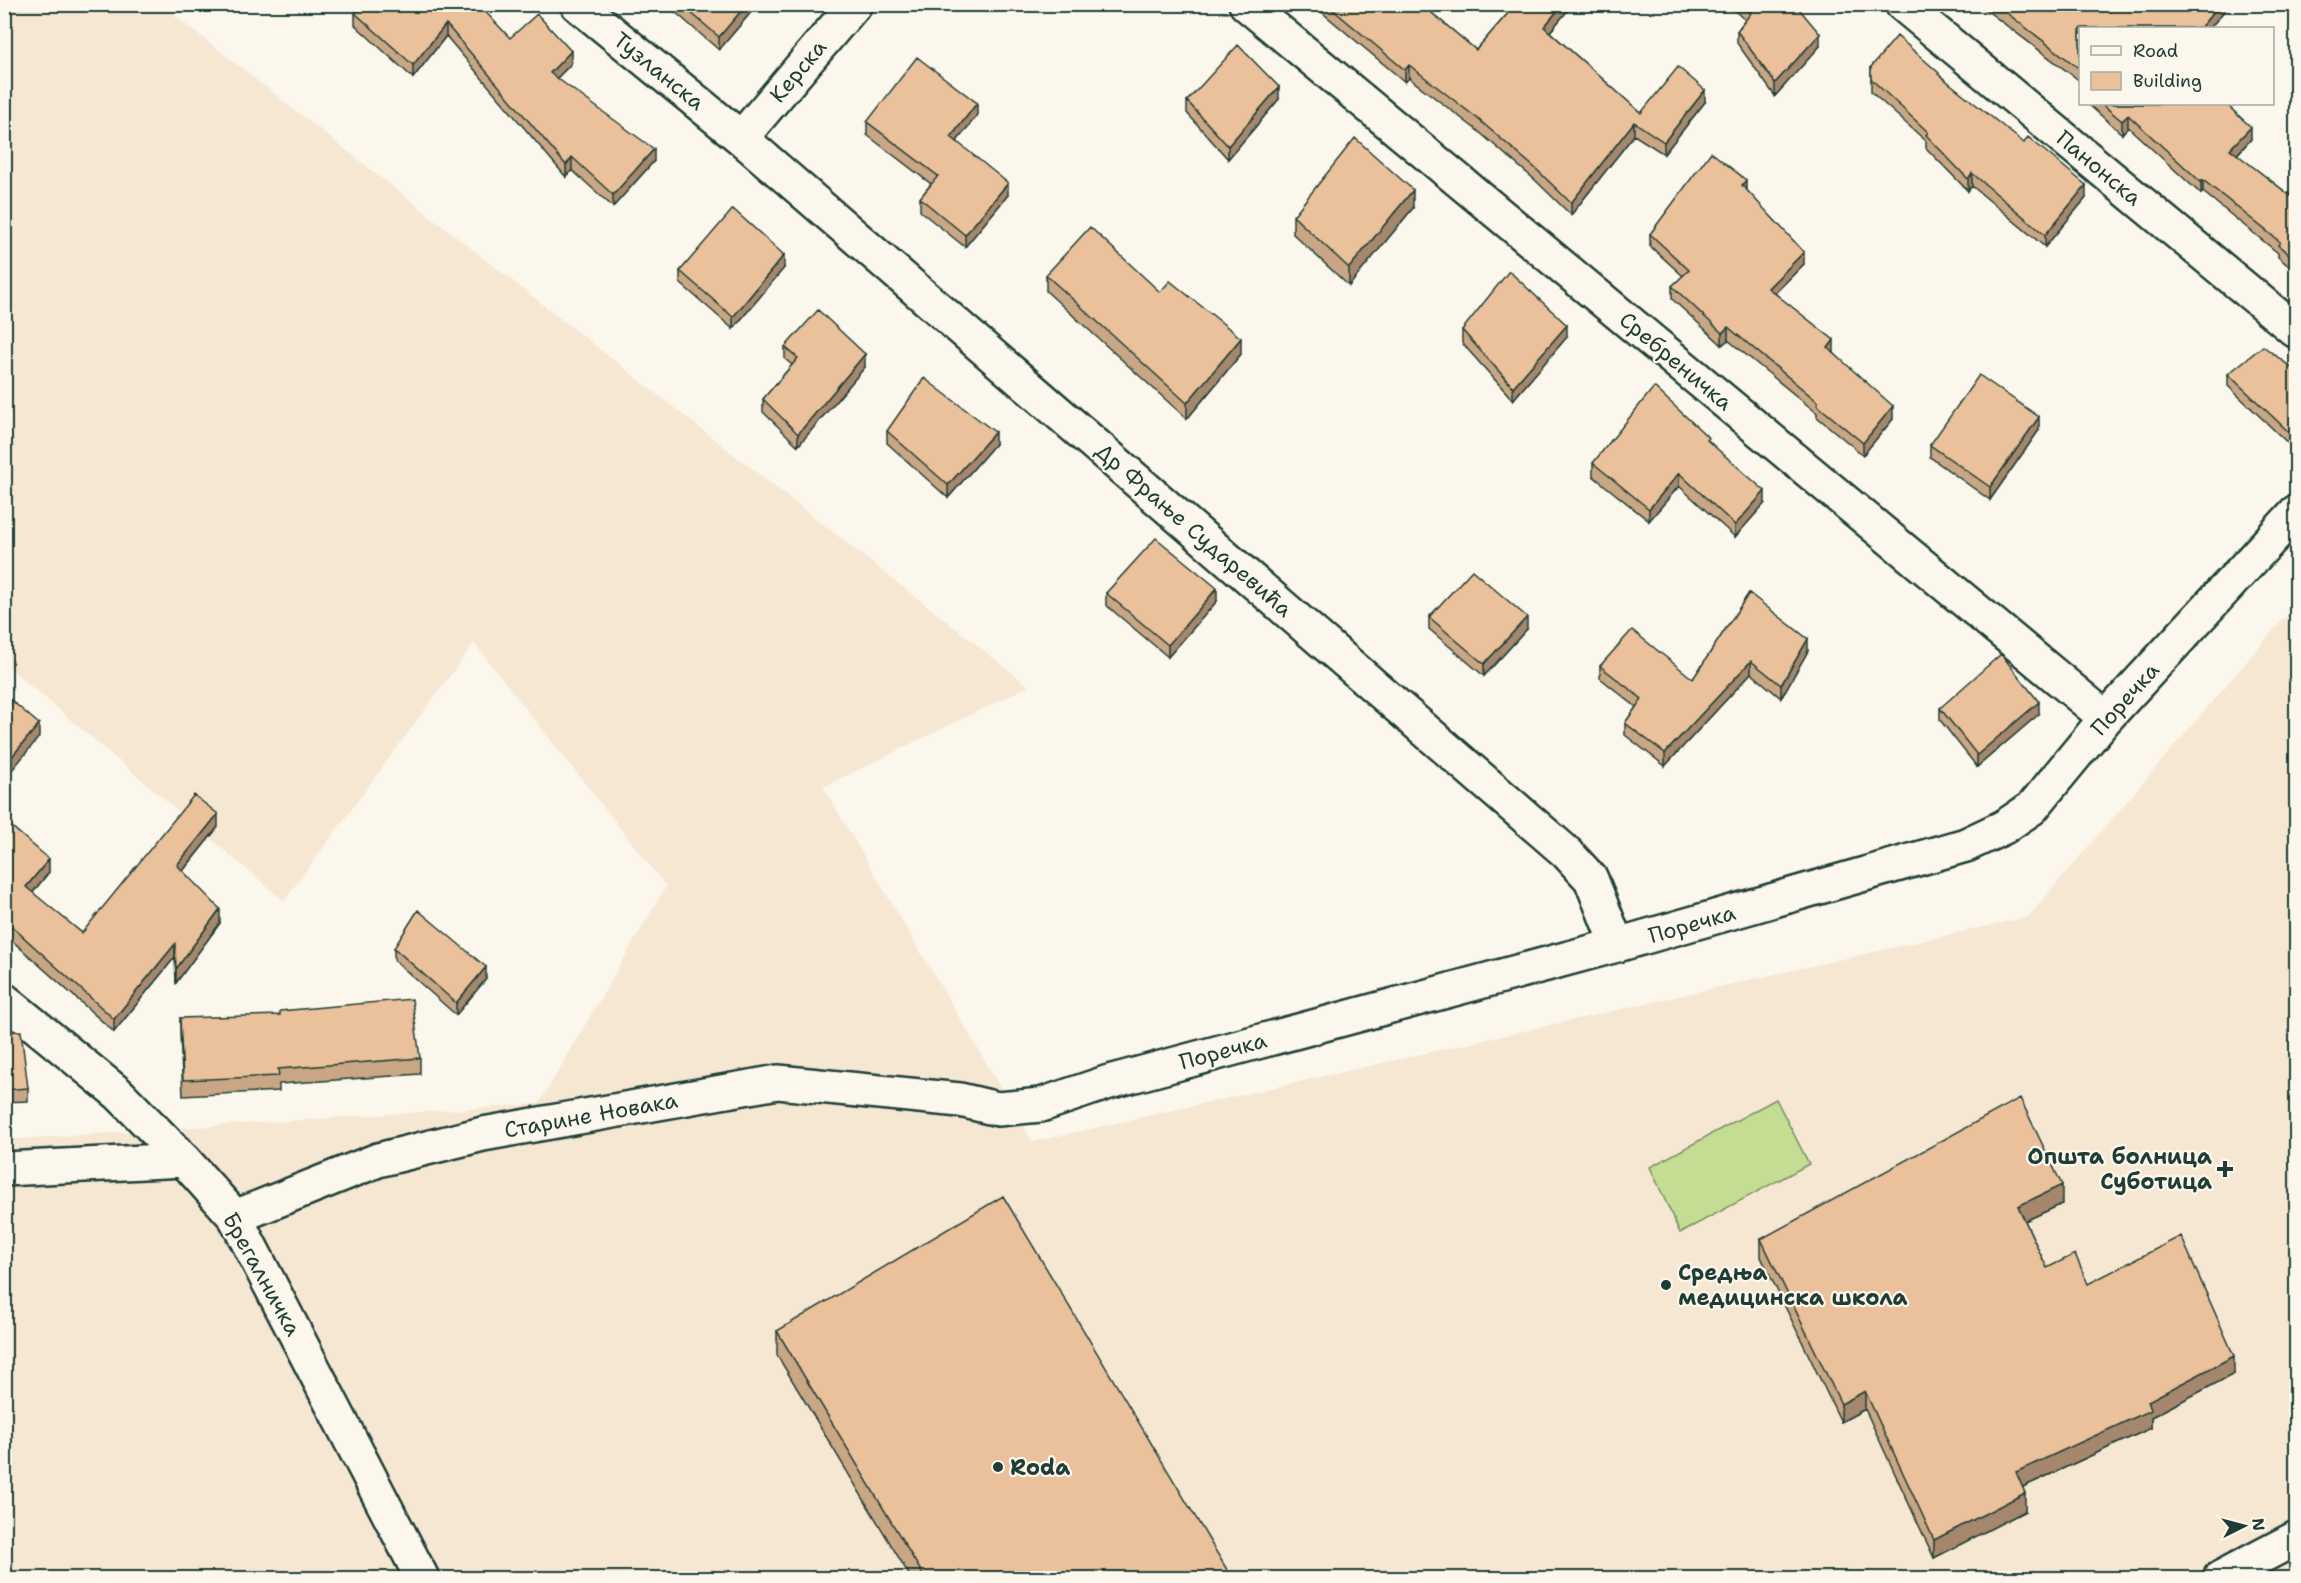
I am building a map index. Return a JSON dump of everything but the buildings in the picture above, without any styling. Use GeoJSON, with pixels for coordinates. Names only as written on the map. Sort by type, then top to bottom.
{"type":"FeatureCollection","features":[{"type":"Feature","properties":{"kind":"street","name":"Тузланска"},"geometry":{"type":"LineString","coordinates":[[577,4],[741,138]]}},
{"type":"Feature","properties":{"kind":"street","name":"Керска"},"geometry":{"type":"LineString","coordinates":[[741,138],[855,4]]}},
{"type":"Feature","properties":{"kind":"street","name":"Сребреничка"},"geometry":{"type":"LineString","coordinates":[[1246,4],[2106,718]]}},
{"type":"Feature","properties":{"kind":"street","name":"Панонска"},"geometry":{"type":"LineString","coordinates":[[1902,4],[2296,331]]}},
{"type":"Feature","properties":{"kind":"street","name":"Др Фрање Сударевића"},"geometry":{"type":"LineString","coordinates":[[741,138],[1567,853],[1591,879],[1617,945]]}},
{"type":"Feature","properties":{"kind":"street","name":"Поречка"},"geometry":{"type":"LineString","coordinates":[[960,1100],[998,1109],[1041,1105],[1109,1082],[1617,945],[1966,845],[2004,827],[2032,808],[2106,718],[2296,512]]}},
{"type":"Feature","properties":{"kind":"street","name":"Брегалничка"},"geometry":{"type":"LineString","coordinates":[[4,1000],[119,1094],[184,1160],[235,1217],[422,1578]]}},
{"type":"Feature","properties":{"kind":"street","name":"Старине Новака"},"geometry":{"type":"LineString","coordinates":[[235,1217],[378,1160],[483,1134],[778,1082],[960,1100]]}},
{"type":"Feature","properties":{"kind":"street"},"geometry":{"type":"LineString","coordinates":[[4,1169],[184,1160]]}},
{"type":"Feature","properties":{"kind":"street"},"geometry":{"type":"LineString","coordinates":[[2220,1578],[2296,1538]]}},
{"type":"Feature","properties":{"kind":"shaded area"},"geometry":{"type":"Polygon","coordinates":[[[5,4],[161,5],[1029,686],[823,787],[1033,1142],[2028,917],[2296,604],[2296,1578],[5,1578],[5,1140],[539,1104],[666,886],[474,643],[284,901],[5,664],[5,4]]]}},
{"type":"Feature","properties":{"kind":"green space"},"geometry":{"type":"Polygon","coordinates":[[[1776,1099],[1809,1164],[1680,1233],[1650,1167],[1776,1099]]]}},
{"type":"Feature","properties":{"kind":"place","name":"Општа болница Суботица"},"geometry":{"type":"Point","coordinates":[2225,1169]}},
{"type":"Feature","properties":{"kind":"place","name":"Средња медицинска школа"},"geometry":{"type":"Point","coordinates":[1666,1285]}},
{"type":"Feature","properties":{"kind":"place","name":"Roda"},"geometry":{"type":"Point","coordinates":[998,1467]}}]}
